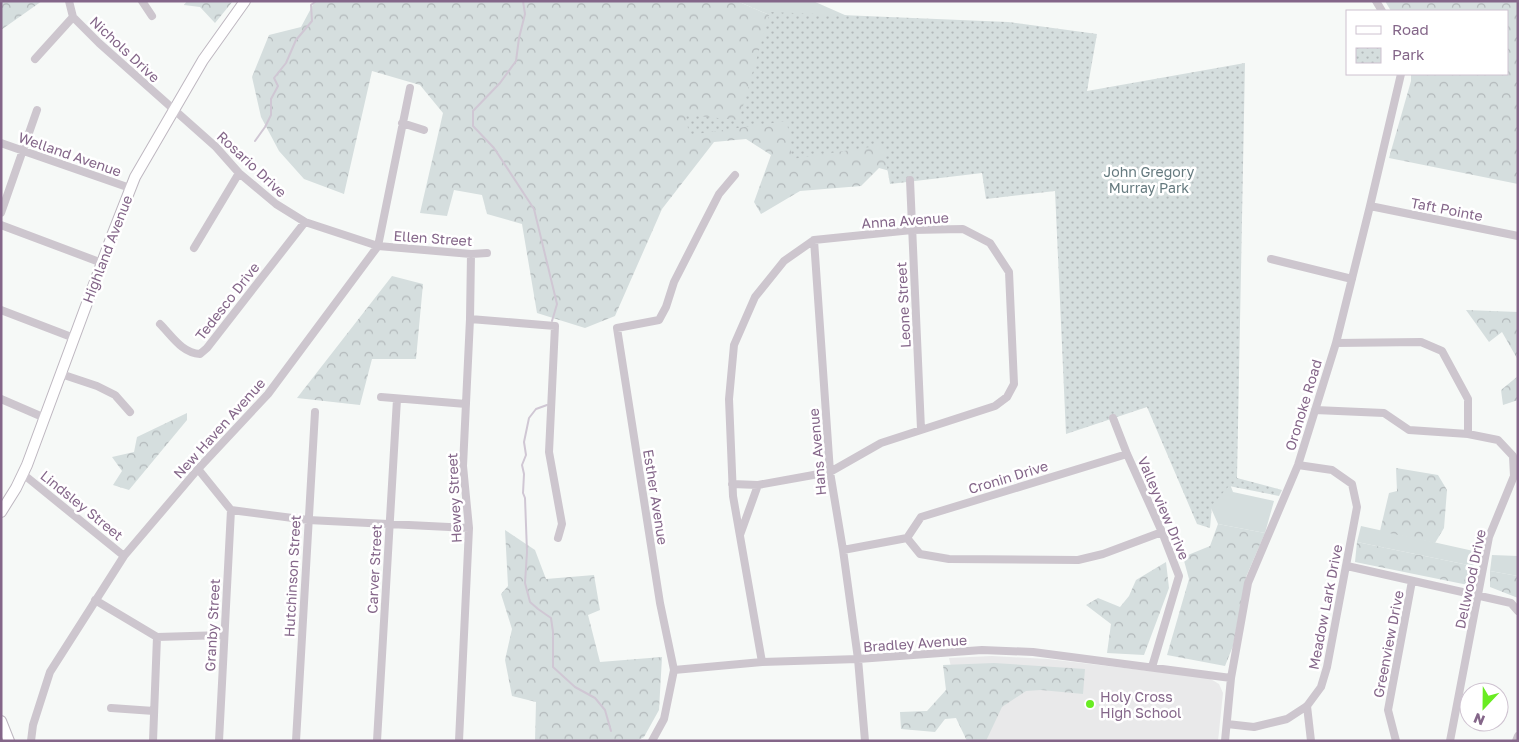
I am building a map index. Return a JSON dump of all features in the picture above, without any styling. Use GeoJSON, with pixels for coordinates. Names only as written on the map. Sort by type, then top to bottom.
{"type":"FeatureCollection","features":[{"type":"Feature","properties":{"kind":"main road","name":"Highland Avenue"},"geometry":{"type":"LineString","coordinates":[[1,512],[23,474],[130,188],[173,109],[212,46],[245,1]]}},
{"type":"Feature","properties":{"kind":"main road"},"geometry":{"type":"LineString","coordinates":[[2,727],[9,741]]}},
{"type":"Feature","properties":{"kind":"street","name":"Nichols Drive"},"geometry":{"type":"LineString","coordinates":[[68,1],[74,17],[99,43],[173,109]]}},
{"type":"Feature","properties":{"kind":"street"},"geometry":{"type":"LineString","coordinates":[[142,1],[152,16]]}},
{"type":"Feature","properties":{"kind":"street"},"geometry":{"type":"LineString","coordinates":[[35,58],[74,17]]}},
{"type":"Feature","properties":{"kind":"street","name":"Oronoke Road"},"geometry":{"type":"LineString","coordinates":[[1225,741],[1231,678],[1248,584],[1298,465],[1336,343],[1401,75]]}},
{"type":"Feature","properties":{"kind":"street","name":"New Haven Avenue"},"geometry":{"type":"LineString","coordinates":[[31,741],[33,725],[50,672],[124,556],[198,469],[268,394],[378,246],[410,88]]}},
{"type":"Feature","properties":{"kind":"street","name":"Rosario Drive"},"geometry":{"type":"LineString","coordinates":[[173,109],[216,147],[239,173],[276,204],[305,222],[378,246]]}},
{"type":"Feature","properties":{"kind":"street"},"geometry":{"type":"LineString","coordinates":[[1,213],[37,110]]}},
{"type":"Feature","properties":{"kind":"street"},"geometry":{"type":"LineString","coordinates":[[402,123],[424,130]]}},
{"type":"Feature","properties":{"kind":"street","name":"Welland Avenue"},"geometry":{"type":"LineString","coordinates":[[1,143],[130,188]]}},
{"type":"Feature","properties":{"kind":"street"},"geometry":{"type":"LineString","coordinates":[[194,248],[239,173]]}},
{"type":"Feature","properties":{"kind":"street","name":"Esther Avenue"},"geometry":{"type":"LineString","coordinates":[[674,670],[660,603],[618,328],[657,321],[664,312],[682,267],[719,194],[735,175]]}},
{"type":"Feature","properties":{"kind":"street","name":"Leone Street"},"geometry":{"type":"LineString","coordinates":[[910,180],[921,429]]}},
{"type":"Feature","properties":{"kind":"street","name":"Taft Pointe"},"geometry":{"type":"LineString","coordinates":[[1370,206],[1518,236]]}},
{"type":"Feature","properties":{"kind":"street","name":"Tedesco Drive"},"geometry":{"type":"LineString","coordinates":[[160,324],[184,350],[200,354],[207,348],[305,222]]}},
{"type":"Feature","properties":{"kind":"street"},"geometry":{"type":"LineString","coordinates":[[1,225],[102,263]]}},
{"type":"Feature","properties":{"kind":"street","name":"Anna Avenue"},"geometry":{"type":"LineString","coordinates":[[732,484],[758,485],[830,472],[881,443],[995,406],[1007,397],[1014,384],[1009,272],[990,243],[963,229],[912,230],[814,240]]}},
{"type":"Feature","properties":{"kind":"street"},"geometry":{"type":"LineString","coordinates":[[762,662],[732,484],[729,399],[734,345],[755,297],[784,262],[814,240]]}},
{"type":"Feature","properties":{"kind":"street","name":"Hans Avenue"},"geometry":{"type":"LineString","coordinates":[[814,240],[830,472],[858,659],[865,741]]}},
{"type":"Feature","properties":{"kind":"street","name":"Ellen Street"},"geometry":{"type":"LineString","coordinates":[[378,246],[471,254],[487,253]]}},
{"type":"Feature","properties":{"kind":"street","name":"Hewey Street"},"geometry":{"type":"LineString","coordinates":[[459,741],[470,528],[463,466],[471,254]]}},
{"type":"Feature","properties":{"kind":"street"},"geometry":{"type":"LineString","coordinates":[[1271,259],[1352,279]]}},
{"type":"Feature","properties":{"kind":"street"},"geometry":{"type":"LineString","coordinates":[[1,310],[74,338]]}},
{"type":"Feature","properties":{"kind":"street"},"geometry":{"type":"LineString","coordinates":[[470,319],[555,326],[549,452],[562,524],[558,538]]}},
{"type":"Feature","properties":{"kind":"street"},"geometry":{"type":"LineString","coordinates":[[1336,343],[1421,342],[1442,352],[1468,399],[1468,434]]}},
{"type":"Feature","properties":{"kind":"street"},"geometry":{"type":"LineString","coordinates":[[61,374],[98,386],[115,395],[130,412]]}},
{"type":"Feature","properties":{"kind":"street"},"geometry":{"type":"LineString","coordinates":[[381,397],[466,404]]}},
{"type":"Feature","properties":{"kind":"street"},"geometry":{"type":"LineString","coordinates":[[1,399],[45,418]]}},
{"type":"Feature","properties":{"kind":"street","name":"Carver Street"},"geometry":{"type":"LineString","coordinates":[[377,741],[397,399]]}},
{"type":"Feature","properties":{"kind":"street","name":"Dellwood Drive"},"geometry":{"type":"LineString","coordinates":[[1315,410],[1384,413],[1409,430],[1468,434],[1498,440],[1516,455],[1514,476],[1489,537],[1450,741]]}},
{"type":"Feature","properties":{"kind":"street","name":"Hutchinson Street"},"geometry":{"type":"LineString","coordinates":[[296,741],[314,412]]}},
{"type":"Feature","properties":{"kind":"street","name":"Valleyview Drive"},"geometry":{"type":"LineString","coordinates":[[1113,418],[1179,576],[1152,667]]}},
{"type":"Feature","properties":{"kind":"street","name":"Cronin Drive"},"geometry":{"type":"LineString","coordinates":[[906,538],[921,517],[1127,454]]}},
{"type":"Feature","properties":{"kind":"street","name":"Meadow Lark Drive"},"geometry":{"type":"LineString","coordinates":[[1227,724],[1254,726],[1287,719],[1307,706],[1321,687],[1327,667],[1358,507],[1352,484],[1332,470],[1298,465]]}},
{"type":"Feature","properties":{"kind":"street"},"geometry":{"type":"LineString","coordinates":[[198,469],[231,510],[308,520],[470,528]]}},
{"type":"Feature","properties":{"kind":"street","name":"Lindsley Street"},"geometry":{"type":"LineString","coordinates":[[23,474],[124,556]]}},
{"type":"Feature","properties":{"kind":"street"},"geometry":{"type":"LineString","coordinates":[[740,534],[758,485]]}},
{"type":"Feature","properties":{"kind":"street","name":"Granby Street"},"geometry":{"type":"LineString","coordinates":[[219,741],[231,510]]}},
{"type":"Feature","properties":{"kind":"street"},"geometry":{"type":"LineString","coordinates":[[843,550],[906,538],[920,554],[949,559],[1078,560],[1103,554],[1162,532]]}},
{"type":"Feature","properties":{"kind":"street"},"geometry":{"type":"LineString","coordinates":[[1347,566],[1511,603],[1518,611]]}},
{"type":"Feature","properties":{"kind":"street","name":"Greenview Drive"},"geometry":{"type":"LineString","coordinates":[[1396,741],[1388,710],[1412,581]]}},
{"type":"Feature","properties":{"kind":"street"},"geometry":{"type":"LineString","coordinates":[[95,600],[157,636],[224,635]]}},
{"type":"Feature","properties":{"kind":"street"},"geometry":{"type":"LineString","coordinates":[[153,741],[157,636]]}},
{"type":"Feature","properties":{"kind":"street","name":"Bradley Avenue"},"geometry":{"type":"LineString","coordinates":[[674,670],[762,662],[858,659],[982,650],[1033,652],[1231,678]]}},
{"type":"Feature","properties":{"kind":"street"},"geometry":{"type":"LineString","coordinates":[[652,741],[664,719],[674,670]]}},
{"type":"Feature","properties":{"kind":"street"},"geometry":{"type":"LineString","coordinates":[[1307,706],[1311,741]]}},
{"type":"Feature","properties":{"kind":"street"},"geometry":{"type":"LineString","coordinates":[[111,708],[154,711]]}},
{"type":"Feature","properties":{"kind":"street"},"geometry":{"type":"LineString","coordinates":[[1516,741],[1518,736]]}},
{"type":"Feature","properties":{"kind":"shaded area","name":"Holy Cross High School"},"geometry":{"type":"Polygon","coordinates":[[[992,656],[1048,659],[1209,678],[1219,684],[1223,693],[1218,741],[968,741],[949,658],[992,656]]]}},
{"type":"Feature","properties":{"kind":"green space"},"geometry":{"type":"Polygon","coordinates":[[[1,1],[42,1],[1,30],[1,1]]]}},
{"type":"Feature","properties":{"kind":"green space"},"geometry":{"type":"Polygon","coordinates":[[[187,1],[233,1],[215,23],[200,7],[184,5],[187,1]]]}},
{"type":"Feature","properties":{"kind":"green space"},"geometry":{"type":"Polygon","coordinates":[[[315,1],[737,1],[925,82],[897,173],[879,168],[861,186],[800,191],[761,214],[754,202],[771,155],[746,139],[714,142],[662,209],[615,316],[585,328],[537,313],[522,224],[487,214],[482,195],[454,190],[447,216],[420,213],[443,113],[420,85],[372,71],[344,194],[304,179],[279,151],[261,117],[252,77],[269,35],[301,27],[315,1]]]}},
{"type":"Feature","properties":{"kind":"green space"},"geometry":{"type":"Polygon","coordinates":[[[737,1],[813,1],[938,56],[925,82],[737,1]]]}},
{"type":"Feature","properties":{"kind":"green space"},"geometry":{"type":"Polygon","coordinates":[[[1385,1],[1518,1],[1518,184],[1389,158],[1411,81],[1411,75],[1509,75],[1509,10],[1390,10],[1385,1]]]}},
{"type":"Feature","properties":{"kind":"green space","name":"John Gregory Murray Park"},"geometry":{"type":"Polygon","coordinates":[[[770,12],[1008,22],[1097,34],[1087,91],[1245,63],[1237,478],[1282,490],[1279,496],[1229,486],[1212,505],[1210,528],[1197,524],[1147,407],[1066,434],[1055,191],[986,199],[982,173],[890,184],[883,145],[792,159],[787,121],[689,135],[686,115],[739,120],[770,12]]]}},
{"type":"Feature","properties":{"kind":"green space"},"geometry":{"type":"Polygon","coordinates":[[[392,276],[423,284],[416,359],[372,359],[360,405],[297,398],[392,276]]]}},
{"type":"Feature","properties":{"kind":"green space"},"geometry":{"type":"Polygon","coordinates":[[[1466,310],[1518,312],[1518,360],[1502,332],[1489,342],[1466,310]]]}},
{"type":"Feature","properties":{"kind":"green space"},"geometry":{"type":"Polygon","coordinates":[[[1518,376],[1518,400],[1503,405],[1501,390],[1518,376]]]}},
{"type":"Feature","properties":{"kind":"green space"},"geometry":{"type":"Polygon","coordinates":[[[187,413],[187,420],[129,490],[113,485],[122,471],[112,457],[134,452],[137,437],[187,413]]]}},
{"type":"Feature","properties":{"kind":"green space"},"geometry":{"type":"Polygon","coordinates":[[[1192,465],[1230,484],[1233,492],[1274,501],[1265,533],[1218,524],[1192,465]]]}},
{"type":"Feature","properties":{"kind":"green space"},"geometry":{"type":"Polygon","coordinates":[[[1396,468],[1438,475],[1447,490],[1444,528],[1435,543],[1380,531],[1389,493],[1397,491],[1396,468]]]}},
{"type":"Feature","properties":{"kind":"green space"},"geometry":{"type":"Polygon","coordinates":[[[1218,524],[1265,533],[1246,577],[1233,646],[1225,666],[1167,655],[1189,579],[1183,557],[1210,546],[1218,524]]]}},
{"type":"Feature","properties":{"kind":"green space"},"geometry":{"type":"Polygon","coordinates":[[[1361,526],[1478,552],[1473,566],[1357,542],[1361,526]]]}},
{"type":"Feature","properties":{"kind":"green space"},"geometry":{"type":"Polygon","coordinates":[[[505,530],[535,550],[546,579],[594,575],[600,610],[588,615],[600,662],[662,657],[659,710],[644,737],[637,741],[535,741],[536,702],[512,696],[505,660],[512,629],[501,594],[508,586],[505,530]]]}},
{"type":"Feature","properties":{"kind":"green space"},"geometry":{"type":"Polygon","coordinates":[[[1357,542],[1473,566],[1468,585],[1355,562],[1357,542]]]}},
{"type":"Feature","properties":{"kind":"green space"},"geometry":{"type":"Polygon","coordinates":[[[1492,555],[1518,556],[1518,576],[1490,571],[1492,555]]]}},
{"type":"Feature","properties":{"kind":"green space"},"geometry":{"type":"Polygon","coordinates":[[[1166,562],[1169,588],[1144,655],[1107,653],[1111,624],[1086,605],[1098,598],[1120,607],[1129,596],[1136,580],[1166,562]]]}},
{"type":"Feature","properties":{"kind":"green space"},"geometry":{"type":"Polygon","coordinates":[[[1490,571],[1518,576],[1518,598],[1490,587],[1490,571]]]}},
{"type":"Feature","properties":{"kind":"green space"},"geometry":{"type":"Polygon","coordinates":[[[994,663],[1085,669],[1083,694],[1041,690],[1026,691],[1002,707],[986,741],[967,741],[956,718],[945,719],[935,732],[901,729],[900,712],[927,711],[946,690],[943,665],[994,663]]]}},
{"type":"Feature","properties":{"kind":"waterway"},"geometry":{"type":"LineString","coordinates":[[255,141],[271,115],[271,99],[278,86],[274,78],[286,63],[296,40],[312,21],[311,5],[316,1]]}},
{"type":"Feature","properties":{"kind":"waterway"},"geometry":{"type":"LineString","coordinates":[[523,1],[525,14],[516,61],[500,83],[473,111],[473,126],[494,148],[534,209],[557,304],[552,321]]}},
{"type":"Feature","properties":{"kind":"waterway"},"geometry":{"type":"LineString","coordinates":[[547,405],[536,409],[529,418],[524,442],[526,455],[522,465],[527,552],[525,583],[530,602],[551,618],[553,667],[575,687],[595,698],[605,710],[611,731]]}},
{"type":"Feature","properties":{"kind":"place","name":"Holy Cross High School"},"geometry":{"type":"Point","coordinates":[1090,704]}}]}
